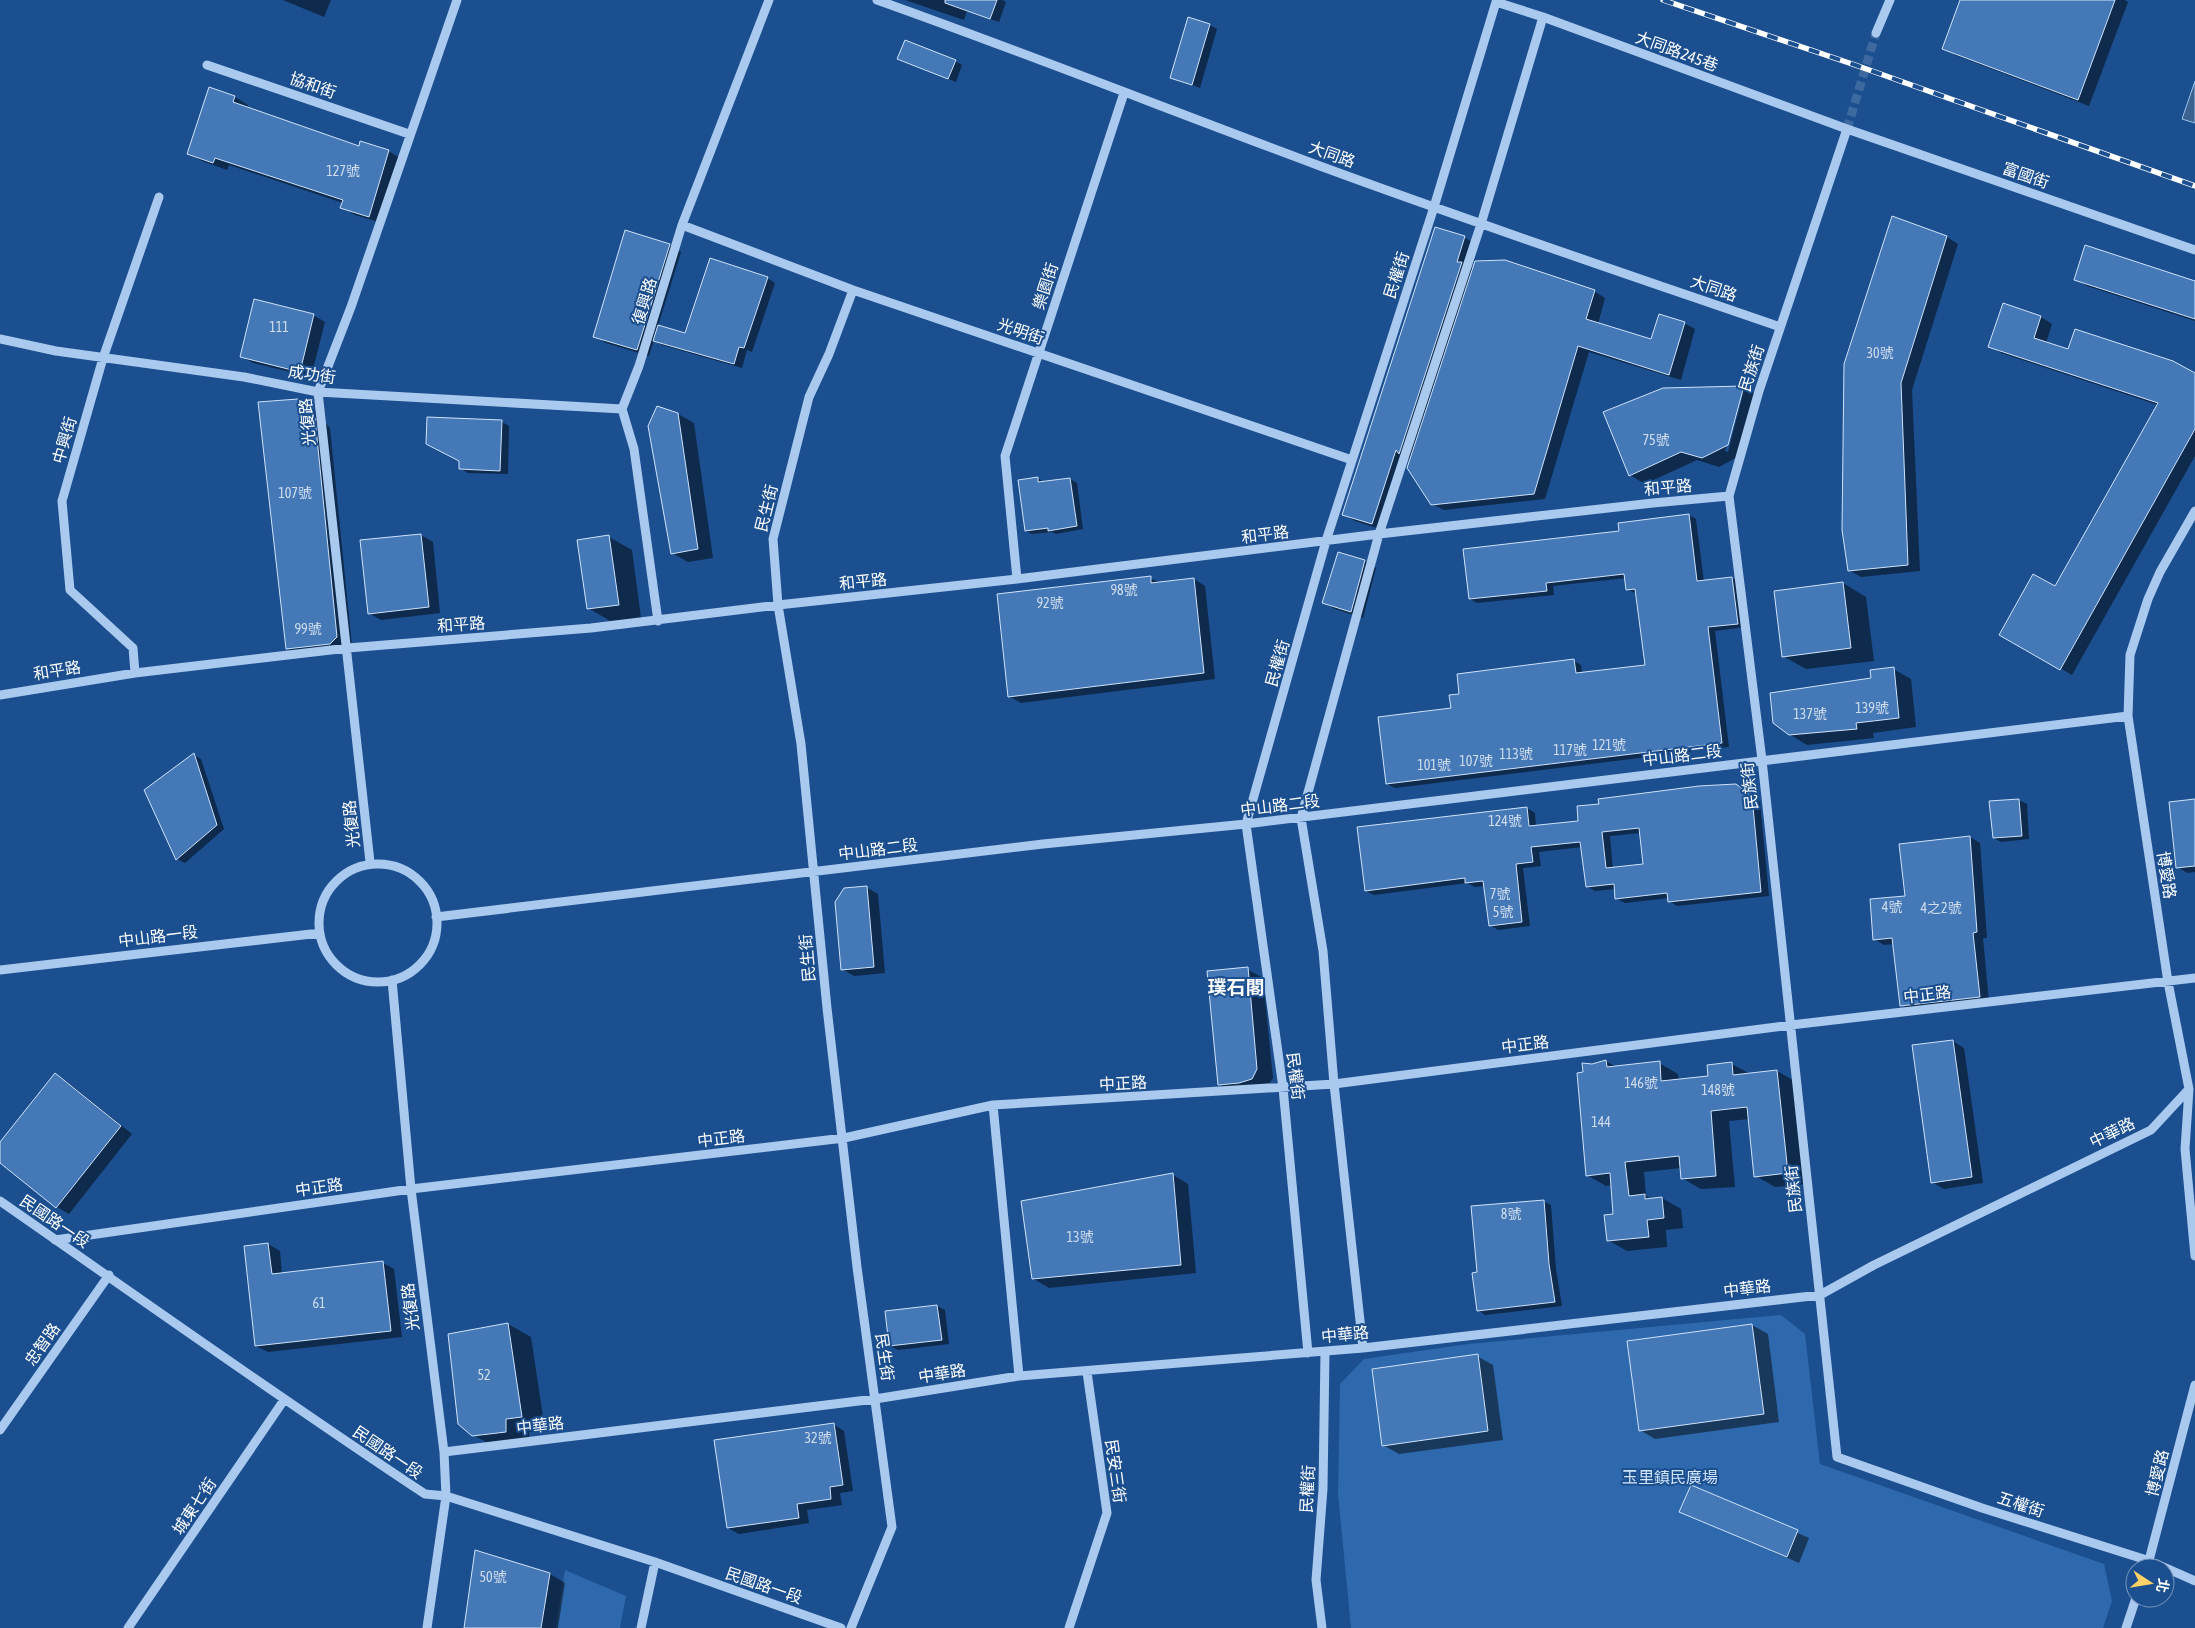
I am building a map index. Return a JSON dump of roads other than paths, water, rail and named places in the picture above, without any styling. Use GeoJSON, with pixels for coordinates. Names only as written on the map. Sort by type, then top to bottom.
{"type":"FeatureCollection","features":[{"type":"Feature","properties":{"kind":"street","name":"光復路"},"geometry":{"type":"LineString","coordinates":[[370,862],[348,648],[318,392],[351,307],[409,134],[457,0]]}},
{"type":"Feature","properties":{"kind":"street","name":"復興路"},"geometry":{"type":"LineString","coordinates":[[622,409],[639,366],[682,225],[769,0]]}},
{"type":"Feature","properties":{"kind":"street","name":"大同路"},"geometry":{"type":"LineString","coordinates":[[877,0],[989,40],[1124,93],[1434,207],[1780,327]]}},
{"type":"Feature","properties":{"kind":"street"},"geometry":{"type":"LineString","coordinates":[[1876,33],[1890,0]]}},
{"type":"Feature","properties":{"kind":"street","name":"大同路245巷"},"geometry":{"type":"LineString","coordinates":[[1496,2],[1543,17],[1847,129]]}},
{"type":"Feature","properties":{"kind":"street","name":"民權街"},"geometry":{"type":"LineString","coordinates":[[1308,1353],[1283,1088],[1246,824],[1326,541],[1434,207],[1496,2]]}},
{"type":"Feature","properties":{"kind":"street"},"geometry":{"type":"LineString","coordinates":[[1363,1348],[1334,1084],[1323,951],[1301,818],[1379,534],[1481,224],[1543,17]]}},
{"type":"Feature","properties":{"kind":"street","name":"協和街"},"geometry":{"type":"LineString","coordinates":[[207,64],[409,134]]}},
{"type":"Feature","properties":{"kind":"street","name":"樂園街"},"geometry":{"type":"LineString","coordinates":[[1017,579],[1006,456],[1124,93]]}},
{"type":"Feature","properties":{"kind":"street","name":"富國街"},"geometry":{"type":"LineString","coordinates":[[1847,129],[2195,250]]}},
{"type":"Feature","properties":{"kind":"street","name":"民族街"},"geometry":{"type":"LineString","coordinates":[[1837,1457],[1762,760],[1729,496],[1759,391],[1847,129]]}},
{"type":"Feature","properties":{"kind":"street","name":"中興街"},"geometry":{"type":"LineString","coordinates":[[135,673],[133,648],[70,590],[62,501],[103,358],[159,197]]}},
{"type":"Feature","properties":{"kind":"street","name":"光明街"},"geometry":{"type":"LineString","coordinates":[[682,225],[853,290],[1352,460]]}},
{"type":"Feature","properties":{"kind":"street","name":"民生街"},"geometry":{"type":"LineString","coordinates":[[851,1628],[892,1527],[857,1267],[844,1138],[827,1008],[801,744],[778,605],[773,539],[809,397],[829,354],[853,290]]}},
{"type":"Feature","properties":{"kind":"street","name":"成功街"},"geometry":{"type":"LineString","coordinates":[[0,339],[56,351],[244,377],[318,392],[622,409]]}},
{"type":"Feature","properties":{"kind":"street"},"geometry":{"type":"LineString","coordinates":[[622,409],[634,449],[658,621]]}},
{"type":"Feature","properties":{"kind":"street","name":"和平路"},"geometry":{"type":"LineString","coordinates":[[0,695],[135,673],[348,648],[658,621],[778,605],[1017,579],[1379,534],[1729,496]]}},
{"type":"Feature","properties":{"kind":"street","name":"博愛路"},"geometry":{"type":"LineString","coordinates":[[2195,511],[2160,572],[2148,599],[2130,655],[2128,716],[2168,982],[2192,1090],[2185,1149],[2195,1256]]}},
{"type":"Feature","properties":{"kind":"street","name":"中山路二段"},"geometry":{"type":"LineString","coordinates":[[436,917],[1043,844],[1301,818],[2128,716]]}},
{"type":"Feature","properties":{"kind":"street"},"geometry":{"type":"LineString","coordinates":[[370,862],[398,867],[416,877],[428,892],[436,917],[437,930],[432,948],[421,964],[405,976],[392,980],[368,982],[350,976],[334,964],[324,948],[320,933],[320,909],[328,890],[342,876],[370,862]]}},
{"type":"Feature","properties":{"kind":"street","name":"中山路一段"},"geometry":{"type":"LineString","coordinates":[[0,970],[320,933]]}},
{"type":"Feature","properties":{"kind":"street","name":"中正路"},"geometry":{"type":"LineString","coordinates":[[55,1240],[411,1189],[844,1138],[993,1106],[1334,1084],[1791,1025],[2195,978]]}},
{"type":"Feature","properties":{"kind":"street","name":"光復路"},"geometry":{"type":"LineString","coordinates":[[392,980],[411,1189],[444,1452],[446,1496],[427,1628]]}},
{"type":"Feature","properties":{"kind":"street","name":"中華路"},"geometry":{"type":"LineString","coordinates":[[444,1452],[875,1399],[1019,1376],[1325,1352],[1820,1295],[1874,1264],[2151,1130],[2192,1090]]}},
{"type":"Feature","properties":{"kind":"street"},"geometry":{"type":"LineString","coordinates":[[993,1106],[1019,1376]]}},
{"type":"Feature","properties":{"kind":"street","name":"民國路一段"},"geometry":{"type":"LineString","coordinates":[[0,1201],[284,1400],[425,1494],[446,1496],[655,1562],[841,1628]]}},
{"type":"Feature","properties":{"kind":"street","name":"忠智路"},"geometry":{"type":"LineString","coordinates":[[0,1430],[109,1276]]}},
{"type":"Feature","properties":{"kind":"street","name":"民權街"},"geometry":{"type":"LineString","coordinates":[[1322,1628],[1316,1580],[1323,1489],[1325,1352]]}},
{"type":"Feature","properties":{"kind":"street","name":"民安三街"},"geometry":{"type":"LineString","coordinates":[[1069,1628],[1107,1514],[1086,1372]]}},
{"type":"Feature","properties":{"kind":"street","name":"博愛路"},"geometry":{"type":"LineString","coordinates":[[2151,1558],[2195,1385]]}},
{"type":"Feature","properties":{"kind":"street","name":"城東七街"},"geometry":{"type":"LineString","coordinates":[[128,1628],[284,1400]]}},
{"type":"Feature","properties":{"kind":"street","name":"五權街"},"geometry":{"type":"LineString","coordinates":[[1837,1457],[2131,1558]]}},
{"type":"Feature","properties":{"kind":"street"},"geometry":{"type":"LineString","coordinates":[[641,1628],[655,1562]]}},
{"type":"Feature","properties":{"kind":"street","name":"五權街"},"geometry":{"type":"LineString","coordinates":[[2175,1574],[2195,1581]]}},
{"type":"Feature","properties":{"kind":"street"},"geometry":{"type":"LineString","coordinates":[[2126,1628],[2133,1608]]}},
{"type":"Feature","properties":{"kind":"tunnel"},"geometry":{"type":"LineString","coordinates":[[1847,129],[1876,33]]}},
{"type":"Feature","properties":{"kind":"railway"},"geometry":{"type":"LineString","coordinates":[[1663,0],[1858,66],[2195,186]]}},
{"type":"Feature","properties":{"kind":"district","name":"璞石閣"},"geometry":{"type":"Point","coordinates":[1236,987]}},
{"type":"Feature","properties":{"kind":"park label","name":"玉里鎮民廣場"},"geometry":{"type":"Point","coordinates":[1670,1477]}}]}
